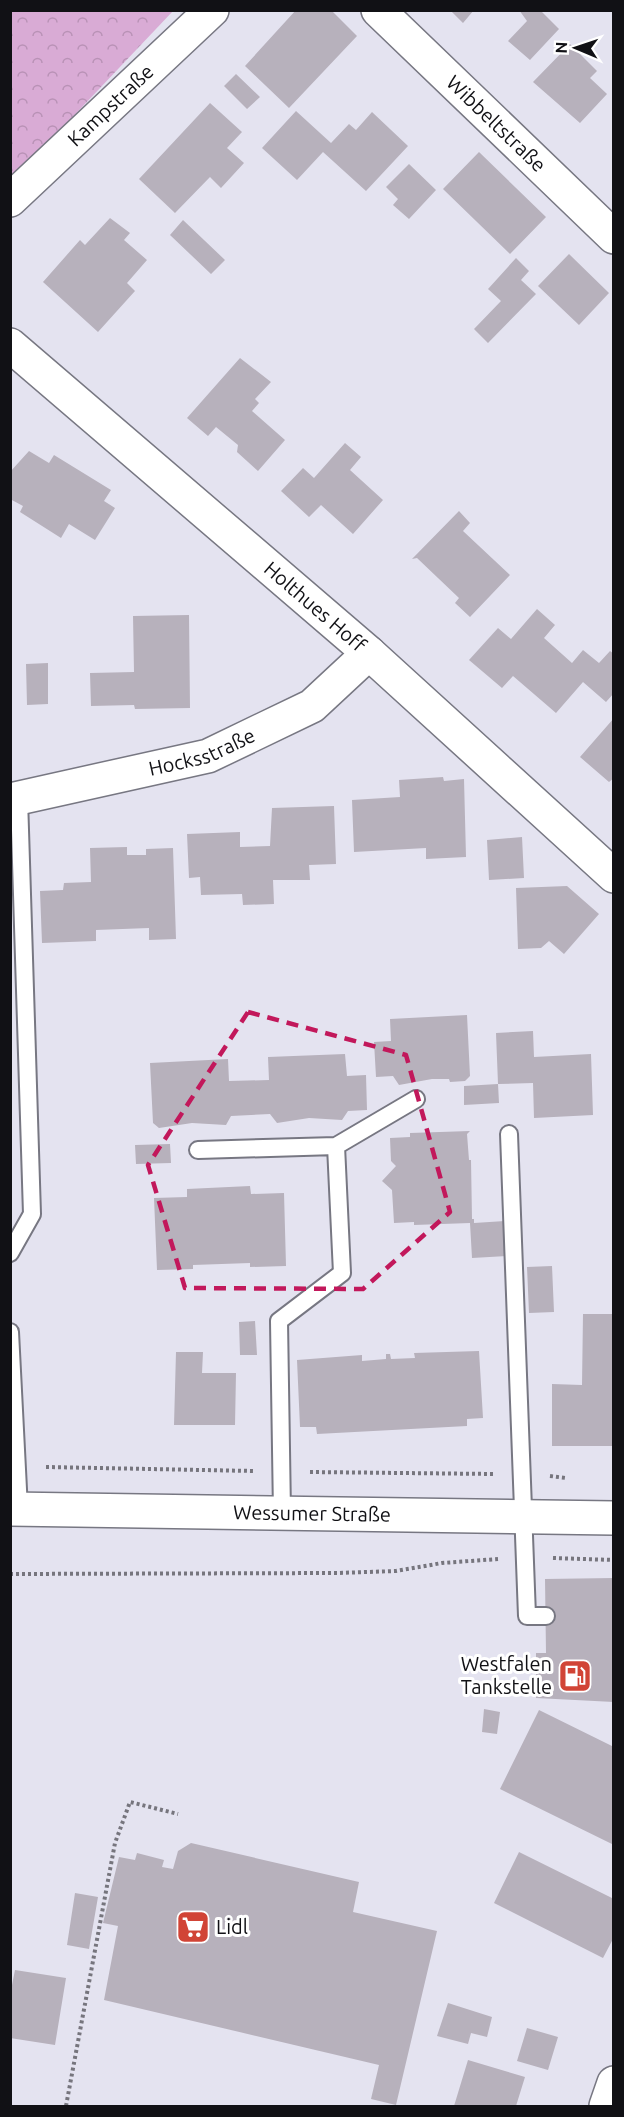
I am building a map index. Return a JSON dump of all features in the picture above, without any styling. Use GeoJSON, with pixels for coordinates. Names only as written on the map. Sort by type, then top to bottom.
{"type":"FeatureCollection","features":[{"type":"Feature","properties":{"kind":"street","name":"Kampstraße"},"geometry":{"type":"LineString","coordinates":[[10,200],[212,10]]}},
{"type":"Feature","properties":{"kind":"street","name":"Wibbeltstraße"},"geometry":{"type":"LineString","coordinates":[[378,10],[614,237]]}},
{"type":"Feature","properties":{"kind":"street","name":"Holthues Hoff"},"geometry":{"type":"LineString","coordinates":[[10,345],[369,653],[614,876]]}},
{"type":"Feature","properties":{"kind":"street","name":"Hocksstraße"},"geometry":{"type":"LineString","coordinates":[[15,799],[208,756],[312,706],[369,653]]}},
{"type":"Feature","properties":{"kind":"street","name":"Wessumer Straße"},"geometry":{"type":"LineString","coordinates":[[15,1509],[614,1518]]}},
{"type":"Feature","properties":{"kind":"street"},"geometry":{"type":"LineString","coordinates":[[606,2106],[614,2083]]}},
{"type":"Feature","properties":{"kind":"lane"},"geometry":{"type":"LineString","coordinates":[[10,1253],[32,1214],[15,799]]}},
{"type":"Feature","properties":{"kind":"lane"},"geometry":{"type":"LineString","coordinates":[[198,1150],[336,1146],[416,1100]]}},
{"type":"Feature","properties":{"kind":"lane"},"geometry":{"type":"LineString","coordinates":[[509,1134],[527,1616],[546,1616]]}},
{"type":"Feature","properties":{"kind":"lane"},"geometry":{"type":"LineString","coordinates":[[282,1513],[279,1321],[342,1273],[336,1146]]}},
{"type":"Feature","properties":{"kind":"lane"},"geometry":{"type":"LineString","coordinates":[[10,1332],[15,1509]]}},
{"type":"Feature","properties":{"kind":"path"},"geometry":{"type":"LineString","coordinates":[[10,1574],[337,1573],[396,1571],[442,1563],[525,1557],[614,1560]]}},
{"type":"Feature","properties":{"kind":"path"},"geometry":{"type":"LineString","coordinates":[[66,2106],[115,1843],[130,1802],[178,1814]]}},
{"type":"Feature","properties":{"kind":"highlighted area"},"geometry":{"type":"Polygon","coordinates":[[[248,1012],[406,1055],[450,1212],[363,1289],[185,1288],[148,1165],[248,1012]]]}},
{"type":"Feature","properties":{"kind":"green space"},"geometry":{"type":"Polygon","coordinates":[[[11,11],[173,11],[11,182],[11,11]]]}},
{"type":"Feature","properties":{"kind":"building"},"geometry":{"type":"Polygon","coordinates":[[[296,10],[331,10],[357,36],[289,108],[245,66],[296,10]]]}},
{"type":"Feature","properties":{"kind":"building"},"geometry":{"type":"Polygon","coordinates":[[[450,10],[474,10],[463,23],[450,10]]]}},
{"type":"Feature","properties":{"kind":"building"},"geometry":{"type":"Polygon","coordinates":[[[519,10],[540,10],[559,29],[530,60],[508,41],[527,21],[519,10]]]}},
{"type":"Feature","properties":{"kind":"building"},"geometry":{"type":"Polygon","coordinates":[[[570,44],[597,71],[590,78],[607,94],[580,123],[533,82],[570,44]]]}},
{"type":"Feature","properties":{"kind":"building"},"geometry":{"type":"Polygon","coordinates":[[[236,74],[260,97],[247,109],[224,86],[236,74]]]}},
{"type":"Feature","properties":{"kind":"building"},"geometry":{"type":"Polygon","coordinates":[[[210,103],[242,132],[227,148],[244,163],[221,188],[210,177],[175,213],[139,179],[210,103]]]}},
{"type":"Feature","properties":{"kind":"building"},"geometry":{"type":"Polygon","coordinates":[[[296,111],[331,143],[349,124],[356,130],[372,112],[408,146],[366,191],[323,152],[297,180],[262,148],[296,111]]]}},
{"type":"Feature","properties":{"kind":"building"},"geometry":{"type":"Polygon","coordinates":[[[479,152],[546,217],[510,254],[443,189],[479,152]]]}},
{"type":"Feature","properties":{"kind":"building"},"geometry":{"type":"Polygon","coordinates":[[[409,164],[436,190],[409,219],[393,205],[398,199],[386,187],[409,164]]]}},
{"type":"Feature","properties":{"kind":"building"},"geometry":{"type":"Polygon","coordinates":[[[110,218],[130,233],[124,240],[147,260],[127,283],[135,291],[98,332],[43,282],[80,240],[85,245],[110,218]]]}},
{"type":"Feature","properties":{"kind":"building"},"geometry":{"type":"Polygon","coordinates":[[[183,220],[225,260],[211,274],[170,235],[183,220]]]}},
{"type":"Feature","properties":{"kind":"building"},"geometry":{"type":"Polygon","coordinates":[[[569,254],[609,293],[579,325],[538,286],[569,254]]]}},
{"type":"Feature","properties":{"kind":"building"},"geometry":{"type":"Polygon","coordinates":[[[516,258],[529,271],[521,280],[536,294],[488,343],[474,329],[501,301],[488,289],[516,258]]]}},
{"type":"Feature","properties":{"kind":"building"},"geometry":{"type":"Polygon","coordinates":[[[240,358],[271,382],[255,399],[259,403],[252,411],[285,440],[258,471],[237,452],[238,445],[216,427],[208,436],[187,418],[240,358]]]}},
{"type":"Feature","properties":{"kind":"building"},"geometry":{"type":"Polygon","coordinates":[[[345,443],[361,457],[350,470],[383,500],[353,534],[321,505],[309,517],[281,491],[303,468],[314,478],[345,443]]]}},
{"type":"Feature","properties":{"kind":"building"},"geometry":{"type":"Polygon","coordinates":[[[29,451],[49,463],[54,455],[111,490],[104,501],[115,508],[95,540],[69,524],[61,538],[20,512],[23,506],[10,499],[10,472],[29,451]]]}},
{"type":"Feature","properties":{"kind":"building"},"geometry":{"type":"Polygon","coordinates":[[[459,511],[470,523],[463,531],[510,575],[470,617],[455,603],[459,598],[417,558],[412,559],[459,511]]]}},
{"type":"Feature","properties":{"kind":"building"},"geometry":{"type":"Polygon","coordinates":[[[537,609],[555,625],[544,638],[572,663],[583,650],[599,663],[610,651],[614,654],[614,693],[606,702],[583,682],[556,713],[513,676],[502,688],[469,660],[498,628],[511,639],[537,609]]]}},
{"type":"Feature","properties":{"kind":"building"},"geometry":{"type":"Polygon","coordinates":[[[189,615],[190,708],[135,709],[134,705],[91,706],[90,673],[134,672],[133,616],[189,615]]]}},
{"type":"Feature","properties":{"kind":"building"},"geometry":{"type":"Polygon","coordinates":[[[48,663],[48,704],[27,705],[26,664],[48,663]]]}},
{"type":"Feature","properties":{"kind":"building"},"geometry":{"type":"Polygon","coordinates":[[[614,718],[614,778],[609,782],[580,757],[614,718]]]}},
{"type":"Feature","properties":{"kind":"building"},"geometry":{"type":"Polygon","coordinates":[[[443,777],[444,781],[464,779],[466,857],[426,859],[426,848],[354,852],[352,800],[400,797],[399,780],[443,777]]]}},
{"type":"Feature","properties":{"kind":"building"},"geometry":{"type":"Polygon","coordinates":[[[334,806],[336,864],[309,865],[310,880],[273,880],[274,904],[243,905],[242,894],[201,895],[200,877],[189,878],[187,834],[240,832],[240,847],[270,846],[272,808],[334,806]]]}},
{"type":"Feature","properties":{"kind":"building"},"geometry":{"type":"Polygon","coordinates":[[[522,837],[524,878],[489,880],[487,840],[522,837]]]}},
{"type":"Feature","properties":{"kind":"building"},"geometry":{"type":"Polygon","coordinates":[[[127,847],[127,855],[146,855],[146,849],[173,848],[176,939],[149,940],[149,928],[96,930],[96,941],[42,943],[40,891],[63,890],[64,883],[91,882],[90,848],[127,847]]]}},
{"type":"Feature","properties":{"kind":"building"},"geometry":{"type":"Polygon","coordinates":[[[567,886],[599,914],[564,954],[549,941],[541,948],[518,949],[516,888],[567,886]]]}},
{"type":"Feature","properties":{"kind":"building"},"geometry":{"type":"Polygon","coordinates":[[[467,1015],[470,1076],[465,1081],[450,1082],[449,1079],[432,1079],[399,1085],[393,1076],[376,1077],[374,1042],[391,1041],[390,1019],[467,1015]]]}},
{"type":"Feature","properties":{"kind":"building"},"geometry":{"type":"Polygon","coordinates":[[[533,1031],[534,1057],[591,1054],[593,1115],[534,1118],[533,1083],[498,1084],[496,1033],[533,1031]]]}},
{"type":"Feature","properties":{"kind":"building"},"geometry":{"type":"Polygon","coordinates":[[[345,1054],[347,1076],[366,1075],[367,1110],[348,1111],[342,1120],[309,1118],[277,1123],[270,1114],[231,1116],[226,1125],[192,1123],[159,1128],[153,1123],[150,1063],[228,1059],[229,1081],[269,1080],[268,1057],[345,1054]]]}},
{"type":"Feature","properties":{"kind":"building"},"geometry":{"type":"Polygon","coordinates":[[[498,1084],[499,1103],[464,1105],[464,1086],[498,1084]]]}},
{"type":"Feature","properties":{"kind":"building"},"geometry":{"type":"Polygon","coordinates":[[[470,1131],[467,1134],[469,1160],[471,1160],[472,1219],[474,1223],[505,1221],[507,1256],[472,1258],[470,1223],[414,1225],[414,1222],[394,1223],[392,1190],[382,1181],[396,1166],[391,1161],[390,1138],[410,1137],[410,1133],[470,1131]]]}},
{"type":"Feature","properties":{"kind":"building"},"geometry":{"type":"Polygon","coordinates":[[[170,1144],[171,1163],[136,1164],[135,1145],[170,1144]]]}},
{"type":"Feature","properties":{"kind":"building"},"geometry":{"type":"Polygon","coordinates":[[[250,1186],[251,1194],[284,1193],[286,1266],[250,1267],[250,1263],[193,1265],[193,1269],[157,1270],[154,1198],[187,1197],[187,1189],[250,1186]]]}},
{"type":"Feature","properties":{"kind":"building"},"geometry":{"type":"Polygon","coordinates":[[[552,1266],[554,1312],[529,1313],[527,1267],[552,1266]]]}},
{"type":"Feature","properties":{"kind":"building"},"geometry":{"type":"Polygon","coordinates":[[[583,1314],[614,1314],[614,1446],[552,1446],[552,1384],[582,1385],[583,1314]]]}},
{"type":"Feature","properties":{"kind":"building"},"geometry":{"type":"Polygon","coordinates":[[[255,1321],[257,1355],[240,1355],[239,1322],[255,1321]]]}},
{"type":"Feature","properties":{"kind":"building"},"geometry":{"type":"Polygon","coordinates":[[[479,1351],[483,1418],[467,1419],[467,1426],[317,1434],[316,1427],[300,1427],[297,1360],[362,1355],[362,1361],[386,1359],[386,1354],[390,1354],[391,1359],[415,1358],[414,1353],[479,1351]]]}},
{"type":"Feature","properties":{"kind":"building"},"geometry":{"type":"Polygon","coordinates":[[[176,1352],[203,1352],[202,1373],[236,1373],[235,1425],[174,1425],[176,1352]]]}},
{"type":"Feature","properties":{"kind":"building"},"geometry":{"type":"Polygon","coordinates":[[[614,1578],[614,1702],[536,1698],[536,1653],[546,1653],[545,1579],[614,1578]]]}},
{"type":"Feature","properties":{"kind":"building"},"geometry":{"type":"Polygon","coordinates":[[[484,1709],[500,1712],[497,1734],[482,1732],[484,1709]]]}},
{"type":"Feature","properties":{"kind":"building"},"geometry":{"type":"Polygon","coordinates":[[[539,1710],[614,1747],[614,1845],[500,1789],[539,1710]]]}},
{"type":"Feature","properties":{"kind":"building"},"geometry":{"type":"Polygon","coordinates":[[[191,1843],[359,1882],[353,1912],[437,1931],[396,2105],[371,2099],[379,2065],[104,2000],[118,1926],[103,1923],[119,1857],[135,1860],[137,1853],[164,1860],[162,1867],[173,1869],[178,1851],[191,1843]]]}},
{"type":"Feature","properties":{"kind":"building"},"geometry":{"type":"Polygon","coordinates":[[[519,1852],[614,1899],[614,1937],[603,1958],[494,1903],[519,1852]]]}},
{"type":"Feature","properties":{"kind":"building"},"geometry":{"type":"Polygon","coordinates":[[[75,1893],[98,1897],[89,1949],[67,1945],[75,1893]]]}},
{"type":"Feature","properties":{"kind":"building"},"geometry":{"type":"Polygon","coordinates":[[[15,1970],[66,1978],[55,2045],[10,2038],[10,1995],[15,1970]]]}},
{"type":"Feature","properties":{"kind":"building"},"geometry":{"type":"Polygon","coordinates":[[[448,2003],[492,2017],[487,2037],[471,2033],[468,2044],[437,2036],[448,2003]]]}},
{"type":"Feature","properties":{"kind":"building"},"geometry":{"type":"Polygon","coordinates":[[[527,2028],[558,2037],[548,2070],[517,2061],[527,2028]]]}},
{"type":"Feature","properties":{"kind":"building"},"geometry":{"type":"Polygon","coordinates":[[[468,2060],[525,2077],[516,2106],[454,2106],[468,2060]]]}},
{"type":"Feature","properties":{"kind":"place","name":"Westfalen Tankstelle"},"geometry":{"type":"Point","coordinates":[575,1676]}},
{"type":"Feature","properties":{"kind":"place","name":"Lidl"},"geometry":{"type":"Point","coordinates":[193,1927]}}]}
